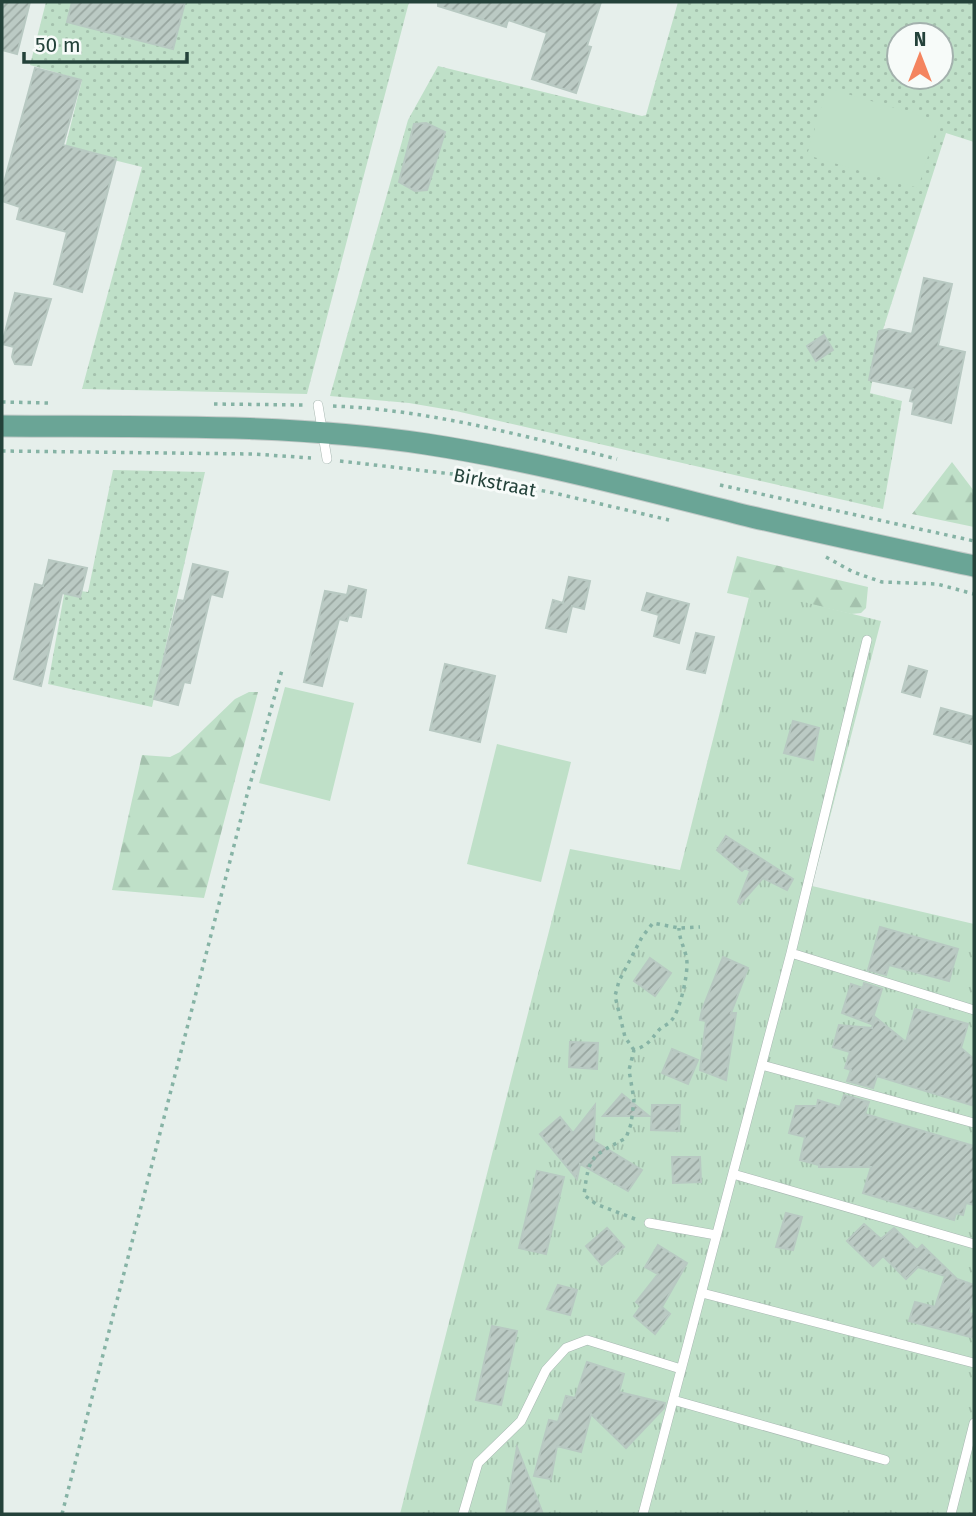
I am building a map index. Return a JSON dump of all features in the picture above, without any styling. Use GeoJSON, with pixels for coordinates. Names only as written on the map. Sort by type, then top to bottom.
{"type":"FeatureCollection","features":[{"type":"Feature","properties":{"kind":"main road","name":"Birkstraat"},"geometry":{"type":"LineString","coordinates":[[2,426],[323,434],[424,443],[543,465],[755,517],[974,566]]}},
{"type":"Feature","properties":{"kind":"lane"},"geometry":{"type":"LineString","coordinates":[[318,405],[327,459]]}},
{"type":"Feature","properties":{"kind":"lane"},"geometry":{"type":"LineString","coordinates":[[643,1514],[791,953],[867,640]]}},
{"type":"Feature","properties":{"kind":"lane"},"geometry":{"type":"LineString","coordinates":[[791,953],[974,1010]]}},
{"type":"Feature","properties":{"kind":"lane"},"geometry":{"type":"LineString","coordinates":[[762,1065],[974,1123]]}},
{"type":"Feature","properties":{"kind":"lane"},"geometry":{"type":"LineString","coordinates":[[733,1174],[974,1244]]}},
{"type":"Feature","properties":{"kind":"lane"},"geometry":{"type":"LineString","coordinates":[[649,1223],[716,1236]]}},
{"type":"Feature","properties":{"kind":"lane"},"geometry":{"type":"LineString","coordinates":[[702,1293],[974,1363]]}},
{"type":"Feature","properties":{"kind":"lane"},"geometry":{"type":"LineString","coordinates":[[463,1514],[478,1462],[521,1421],[546,1370],[566,1348],[587,1340],[681,1369]]}},
{"type":"Feature","properties":{"kind":"lane"},"geometry":{"type":"LineString","coordinates":[[673,1400],[885,1460]]}},
{"type":"Feature","properties":{"kind":"lane"},"geometry":{"type":"LineString","coordinates":[[951,1514],[974,1423]]}},
{"type":"Feature","properties":{"kind":"path","name":"Birkstraat"},"geometry":{"type":"LineString","coordinates":[[2,451],[253,454],[327,459],[461,475],[554,493],[676,522]]}},
{"type":"Feature","properties":{"kind":"path"},"geometry":{"type":"LineString","coordinates":[[815,555],[827,557],[853,572],[882,582],[937,584],[974,594]]}},
{"type":"Feature","properties":{"kind":"path"},"geometry":{"type":"LineString","coordinates":[[62,1514],[247,795],[282,670]]}},
{"type":"Feature","properties":{"kind":"path"},"geometry":{"type":"LineString","coordinates":[[649,1223],[621,1215],[584,1195],[586,1169],[595,1155],[626,1138],[631,1124],[634,1100],[629,1070],[634,1050],[625,1037],[615,996],[642,937],[653,923],[679,928],[699,927]]}},
{"type":"Feature","properties":{"kind":"path"},"geometry":{"type":"LineString","coordinates":[[634,1050],[648,1045],[661,1027],[670,1023],[675,1014],[684,988],[687,962],[685,949],[679,939],[679,928]]}},
{"type":"Feature","properties":{"kind":"green space"},"geometry":{"type":"Polygon","coordinates":[[[46,2],[409,2],[307,394],[82,389],[142,167],[65,148],[82,80],[30,65],[46,2]]]}},
{"type":"Feature","properties":{"kind":"green space"},"geometry":{"type":"Polygon","coordinates":[[[678,2],[974,2],[974,142],[946,133],[881,336],[870,393],[902,401],[883,509],[456,411],[409,403],[330,396],[408,120],[438,66],[646,115],[678,2]]]}},
{"type":"Feature","properties":{"kind":"green space"},"geometry":{"type":"Polygon","coordinates":[[[827,88],[939,121],[918,188],[807,155],[827,88]]]}},
{"type":"Feature","properties":{"kind":"green space"},"geometry":{"type":"Polygon","coordinates":[[[952,462],[974,491],[974,527],[912,514],[952,462]]]}},
{"type":"Feature","properties":{"kind":"green space"},"geometry":{"type":"Polygon","coordinates":[[[113,470],[205,472],[152,707],[48,684],[65,589],[88,592],[113,470]]]}},
{"type":"Feature","properties":{"kind":"green space"},"geometry":{"type":"Polygon","coordinates":[[[737,556],[868,587],[866,608],[861,613],[851,614],[751,590],[749,598],[727,593],[737,556]]]}},
{"type":"Feature","properties":{"kind":"green space"},"geometry":{"type":"Polygon","coordinates":[[[751,589],[881,621],[812,886],[974,924],[974,1514],[400,1514],[570,849],[680,870],[751,589]]]}},
{"type":"Feature","properties":{"kind":"green space"},"geometry":{"type":"Polygon","coordinates":[[[285,687],[354,703],[330,801],[259,783],[285,687]]]}},
{"type":"Feature","properties":{"kind":"green space"},"geometry":{"type":"Polygon","coordinates":[[[249,692],[258,692],[204,898],[112,890],[142,755],[170,757],[180,752],[235,699],[249,692]]]}},
{"type":"Feature","properties":{"kind":"green space"},"geometry":{"type":"Polygon","coordinates":[[[497,744],[571,762],[541,882],[467,864],[497,744]]]}},
{"type":"Feature","properties":{"kind":"building"},"geometry":{"type":"Polygon","coordinates":[[[2,2],[30,2],[17,54],[2,50],[2,2]]]}},
{"type":"Feature","properties":{"kind":"building"},"geometry":{"type":"Polygon","coordinates":[[[72,2],[185,2],[173,49],[67,22],[72,2]]]}},
{"type":"Feature","properties":{"kind":"building"},"geometry":{"type":"Polygon","coordinates":[[[438,2],[601,2],[587,46],[591,47],[576,93],[532,79],[547,33],[508,20],[506,27],[438,6],[438,2]]]}},
{"type":"Feature","properties":{"kind":"building"},"geometry":{"type":"Polygon","coordinates":[[[35,68],[81,80],[63,145],[116,159],[82,292],[54,284],[67,232],[17,219],[20,207],[2,201],[2,190],[35,68]]]}},
{"type":"Feature","properties":{"kind":"building"},"geometry":{"type":"Polygon","coordinates":[[[426,123],[445,132],[427,190],[415,191],[399,182],[414,124],[426,123]]]}},
{"type":"Feature","properties":{"kind":"building"},"geometry":{"type":"Polygon","coordinates":[[[924,278],[952,284],[938,346],[965,352],[951,423],[912,414],[914,402],[910,401],[913,389],[869,380],[879,331],[889,329],[912,334],[924,278]]]}},
{"type":"Feature","properties":{"kind":"building"},"geometry":{"type":"Polygon","coordinates":[[[15,293],[51,299],[31,365],[15,364],[12,357],[14,347],[2,344],[15,293]]]}},
{"type":"Feature","properties":{"kind":"building"},"geometry":{"type":"Polygon","coordinates":[[[824,335],[833,350],[816,361],[807,346],[824,335]]]}},
{"type":"Feature","properties":{"kind":"building"},"geometry":{"type":"Polygon","coordinates":[[[49,560],[87,568],[80,597],[62,593],[41,686],[14,679],[35,584],[43,586],[49,560]]]}},
{"type":"Feature","properties":{"kind":"building"},"geometry":{"type":"Polygon","coordinates":[[[193,564],[228,572],[222,597],[211,594],[190,683],[184,682],[178,705],[154,699],[178,600],[184,601],[193,564]]]}},
{"type":"Feature","properties":{"kind":"building"},"geometry":{"type":"Polygon","coordinates":[[[569,577],[590,581],[584,609],[572,606],[566,632],[546,628],[553,600],[563,603],[569,577]]]}},
{"type":"Feature","properties":{"kind":"building"},"geometry":{"type":"Polygon","coordinates":[[[349,586],[366,590],[361,617],[349,615],[347,621],[339,619],[322,686],[304,682],[325,591],[347,595],[349,586]]]}},
{"type":"Feature","properties":{"kind":"building"},"geometry":{"type":"Polygon","coordinates":[[[647,593],[689,604],[679,643],[654,636],[659,615],[642,610],[647,593]]]}},
{"type":"Feature","properties":{"kind":"building"},"geometry":{"type":"Polygon","coordinates":[[[696,633],[714,637],[705,673],[687,669],[696,633]]]}},
{"type":"Feature","properties":{"kind":"building"},"geometry":{"type":"Polygon","coordinates":[[[445,664],[495,676],[480,742],[430,730],[445,664]]]}},
{"type":"Feature","properties":{"kind":"building"},"geometry":{"type":"Polygon","coordinates":[[[909,666],[927,671],[920,697],[902,692],[909,666]]]}},
{"type":"Feature","properties":{"kind":"building"},"geometry":{"type":"Polygon","coordinates":[[[941,708],[974,717],[971,744],[934,734],[941,708]]]}},
{"type":"Feature","properties":{"kind":"building"},"geometry":{"type":"Polygon","coordinates":[[[793,721],[819,728],[813,760],[784,753],[793,721]]]}},
{"type":"Feature","properties":{"kind":"building"},"geometry":{"type":"Polygon","coordinates":[[[726,836],[793,879],[787,890],[763,878],[740,904],[738,902],[750,871],[745,868],[742,871],[717,850],[726,836]]]}},
{"type":"Feature","properties":{"kind":"building"},"geometry":{"type":"Polygon","coordinates":[[[880,927],[958,949],[949,981],[889,965],[886,975],[868,970],[880,927]]]}},
{"type":"Feature","properties":{"kind":"building"},"geometry":{"type":"Polygon","coordinates":[[[723,957],[748,968],[731,1013],[736,1013],[726,1080],[700,1070],[706,1021],[700,1020],[702,1010],[723,957]]]}},
{"type":"Feature","properties":{"kind":"building"},"geometry":{"type":"Polygon","coordinates":[[[650,958],[671,973],[655,996],[634,981],[650,958]]]}},
{"type":"Feature","properties":{"kind":"building"},"geometry":{"type":"Polygon","coordinates":[[[864,983],[882,989],[871,1024],[842,1013],[851,984],[863,988],[864,983]]]}},
{"type":"Feature","properties":{"kind":"building"},"geometry":{"type":"Polygon","coordinates":[[[915,1009],[968,1024],[961,1048],[974,1059],[974,1106],[877,1076],[873,1088],[847,1081],[851,1070],[845,1068],[850,1052],[833,1047],[839,1025],[872,1028],[875,1017],[906,1042],[915,1009]]]}},
{"type":"Feature","properties":{"kind":"building"},"geometry":{"type":"Polygon","coordinates":[[[570,1042],[598,1043],[597,1069],[569,1067],[570,1042]]]}},
{"type":"Feature","properties":{"kind":"building"},"geometry":{"type":"Polygon","coordinates":[[[672,1049],[698,1060],[688,1084],[662,1073],[672,1049]]]}},
{"type":"Feature","properties":{"kind":"building"},"geometry":{"type":"Polygon","coordinates":[[[622,1094],[649,1116],[603,1116],[622,1094]]]}},
{"type":"Feature","properties":{"kind":"building"},"geometry":{"type":"Polygon","coordinates":[[[844,1095],[869,1102],[865,1114],[974,1146],[974,1205],[966,1203],[963,1215],[956,1213],[954,1220],[863,1193],[871,1167],[819,1167],[800,1160],[805,1137],[789,1133],[796,1106],[817,1106],[818,1100],[840,1107],[844,1095]]]}},
{"type":"Feature","properties":{"kind":"building"},"geometry":{"type":"Polygon","coordinates":[[[595,1105],[594,1141],[642,1170],[628,1191],[580,1164],[577,1179],[540,1134],[560,1117],[573,1133],[595,1105]]]}},
{"type":"Feature","properties":{"kind":"building"},"geometry":{"type":"Polygon","coordinates":[[[652,1105],[680,1105],[679,1131],[651,1130],[652,1105]]]}},
{"type":"Feature","properties":{"kind":"building"},"geometry":{"type":"Polygon","coordinates":[[[672,1157],[700,1157],[701,1182],[673,1183],[672,1157]]]}},
{"type":"Feature","properties":{"kind":"building"},"geometry":{"type":"Polygon","coordinates":[[[537,1171],[564,1177],[546,1254],[519,1248],[537,1171]]]}},
{"type":"Feature","properties":{"kind":"building"},"geometry":{"type":"Polygon","coordinates":[[[786,1213],[802,1217],[793,1250],[776,1247],[786,1213]]]}},
{"type":"Feature","properties":{"kind":"building"},"geometry":{"type":"Polygon","coordinates":[[[864,1224],[881,1239],[894,1228],[917,1250],[922,1245],[957,1279],[974,1285],[974,1298],[969,1313],[974,1314],[974,1338],[909,1321],[915,1302],[935,1307],[945,1276],[918,1267],[906,1279],[883,1256],[873,1266],[847,1241],[864,1224]]]}},
{"type":"Feature","properties":{"kind":"building"},"geometry":{"type":"Polygon","coordinates":[[[607,1228],[624,1247],[602,1265],[586,1246],[607,1228]]]}},
{"type":"Feature","properties":{"kind":"building"},"geometry":{"type":"Polygon","coordinates":[[[658,1245],[687,1263],[662,1307],[670,1314],[655,1334],[634,1316],[641,1306],[636,1302],[658,1274],[645,1267],[658,1245]]]}},
{"type":"Feature","properties":{"kind":"building"},"geometry":{"type":"Polygon","coordinates":[[[558,1285],[577,1290],[570,1315],[547,1309],[558,1285]]]}},
{"type":"Feature","properties":{"kind":"building"},"geometry":{"type":"Polygon","coordinates":[[[492,1326],[517,1331],[501,1405],[476,1400],[492,1326]]]}},
{"type":"Feature","properties":{"kind":"building"},"geometry":{"type":"Polygon","coordinates":[[[587,1362],[624,1374],[619,1392],[665,1403],[664,1408],[626,1448],[591,1414],[581,1452],[557,1446],[551,1479],[534,1476],[549,1420],[558,1422],[566,1396],[575,1398],[587,1362]]]}},
{"type":"Feature","properties":{"kind":"building"},"geometry":{"type":"Polygon","coordinates":[[[517,1447],[543,1514],[506,1514],[517,1447]]]}}]}
